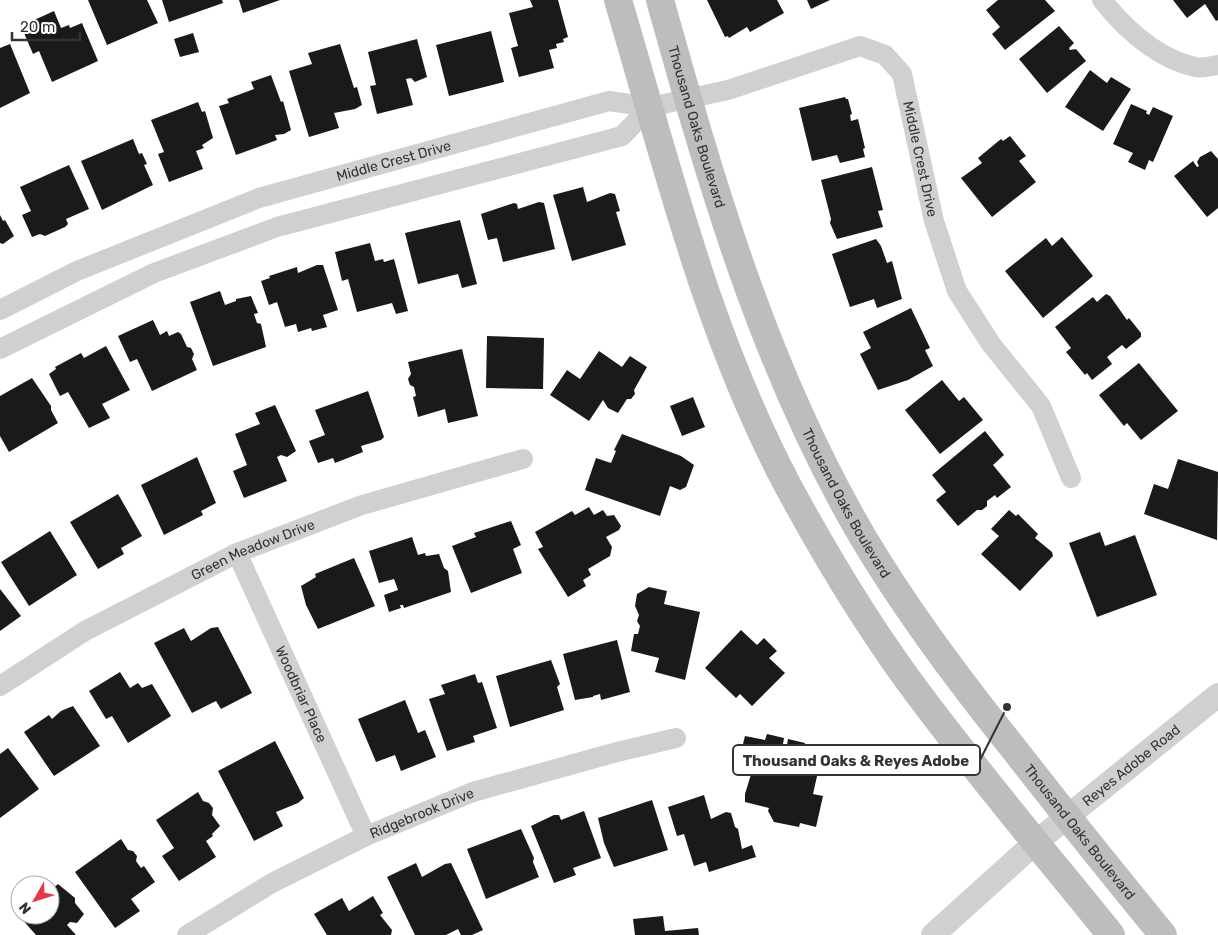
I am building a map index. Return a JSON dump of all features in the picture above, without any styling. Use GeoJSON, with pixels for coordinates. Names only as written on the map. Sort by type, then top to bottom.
{"type":"FeatureCollection","features":[{"type":"Feature","properties":{"kind":"main road"},"geometry":{"type":"LineString","coordinates":[[618,0],[685,232],[712,313],[746,396],[788,485],[831,562],[922,699],[1111,935]]}},
{"type":"Feature","properties":{"kind":"main road","name":"Thousand Oaks Boulevard"},"geometry":{"type":"LineString","coordinates":[[660,0],[738,264],[764,335],[828,472],[864,538],[944,661],[1162,935]]}},
{"type":"Feature","properties":{"kind":"street"},"geometry":{"type":"LineString","coordinates":[[1102,0],[1120,23],[1154,50],[1196,68],[1218,66]]}},
{"type":"Feature","properties":{"kind":"street","name":"Middle Crest Drive"},"geometry":{"type":"LineString","coordinates":[[0,310],[77,271],[143,242],[259,198],[609,101],[650,108],[728,90],[860,46],[886,55],[902,74],[934,221],[958,291],[991,344],[1041,406],[1071,478]]}},
{"type":"Feature","properties":{"kind":"street"},"geometry":{"type":"LineString","coordinates":[[0,350],[154,273],[286,224],[622,136],[650,108]]}},
{"type":"Feature","properties":{"kind":"street"},"geometry":{"type":"LineString","coordinates":[[143,242],[154,273]]}},
{"type":"Feature","properties":{"kind":"street","name":"Green Meadow Drive"},"geometry":{"type":"LineString","coordinates":[[0,686],[85,631],[237,553],[362,505],[524,459]]}},
{"type":"Feature","properties":{"kind":"street","name":"Woodbriar Place"},"geometry":{"type":"LineString","coordinates":[[237,553],[366,836]]}},
{"type":"Feature","properties":{"kind":"street","name":"Reyes Adobe Road"},"geometry":{"type":"LineString","coordinates":[[933,935],[1036,842],[1218,695]]}},
{"type":"Feature","properties":{"kind":"street","name":"Ridgebrook Drive"},"geometry":{"type":"LineString","coordinates":[[187,935],[272,883],[366,836],[473,792],[617,752],[676,738]]}},
{"type":"Feature","properties":{"kind":"building"},"geometry":{"type":"Polygon","coordinates":[[[88,0],[147,0],[158,23],[107,45],[88,0]]]}},
{"type":"Feature","properties":{"kind":"building"},"geometry":{"type":"Polygon","coordinates":[[[162,0],[222,0],[223,3],[169,22],[162,0]]]}},
{"type":"Feature","properties":{"kind":"building"},"geometry":{"type":"Polygon","coordinates":[[[239,0],[280,0],[243,13],[239,0]]]}},
{"type":"Feature","properties":{"kind":"building"},"geometry":{"type":"Polygon","coordinates":[[[530,0],[558,0],[568,37],[563,39],[564,42],[556,44],[557,48],[549,50],[554,68],[519,77],[511,48],[518,46],[509,13],[533,7],[530,0]]]}},
{"type":"Feature","properties":{"kind":"building"},"geometry":{"type":"Polygon","coordinates":[[[707,0],[777,0],[784,13],[750,32],[747,27],[729,38],[728,36],[725,37],[707,0]]]}},
{"type":"Feature","properties":{"kind":"building"},"geometry":{"type":"Polygon","coordinates":[[[807,0],[830,0],[811,9],[807,0]]]}},
{"type":"Feature","properties":{"kind":"building"},"geometry":{"type":"Polygon","coordinates":[[[998,0],[1045,0],[1055,11],[1005,50],[992,34],[1000,27],[986,10],[998,0]]]}},
{"type":"Feature","properties":{"kind":"building"},"geometry":{"type":"Polygon","coordinates":[[[1173,0],[1218,0],[1218,20],[1216,21],[1205,4],[1187,18],[1173,0]]]}},
{"type":"Feature","properties":{"kind":"building"},"geometry":{"type":"Polygon","coordinates":[[[54,11],[61,28],[69,25],[70,28],[82,23],[98,61],[52,82],[39,51],[33,54],[21,26],[54,11]]]}},
{"type":"Feature","properties":{"kind":"building"},"geometry":{"type":"Polygon","coordinates":[[[1059,26],[1074,43],[1069,48],[1070,50],[1076,49],[1086,61],[1047,93],[1019,59],[1059,26]]]}},
{"type":"Feature","properties":{"kind":"building"},"geometry":{"type":"Polygon","coordinates":[[[491,31],[504,82],[449,96],[436,45],[491,31]]]}},
{"type":"Feature","properties":{"kind":"building"},"geometry":{"type":"Polygon","coordinates":[[[193,33],[199,52],[180,57],[174,39],[193,33]]]}},
{"type":"Feature","properties":{"kind":"building"},"geometry":{"type":"Polygon","coordinates":[[[417,39],[427,77],[415,82],[411,78],[406,79],[413,105],[377,114],[370,86],[376,85],[368,52],[417,39]]]}},
{"type":"Feature","properties":{"kind":"building"},"geometry":{"type":"Polygon","coordinates":[[[10,44],[30,93],[0,108],[0,48],[10,44]]]}},
{"type":"Feature","properties":{"kind":"building"},"geometry":{"type":"Polygon","coordinates":[[[340,44],[354,88],[357,87],[362,105],[355,109],[334,113],[339,128],[309,137],[289,71],[312,64],[308,53],[340,44]]]}},
{"type":"Feature","properties":{"kind":"building"},"geometry":{"type":"Polygon","coordinates":[[[1090,70],[1107,83],[1111,77],[1131,89],[1103,131],[1065,107],[1090,70]]]}},
{"type":"Feature","properties":{"kind":"building"},"geometry":{"type":"Polygon","coordinates":[[[271,75],[281,102],[283,101],[291,130],[284,134],[275,135],[277,140],[236,155],[219,106],[229,103],[227,99],[254,89],[251,82],[271,75]]]}},
{"type":"Feature","properties":{"kind":"building"},"geometry":{"type":"Polygon","coordinates":[[[845,97],[848,99],[852,114],[850,115],[851,121],[858,119],[865,148],[863,149],[865,157],[840,163],[837,155],[812,161],[799,108],[845,97]]]}},
{"type":"Feature","properties":{"kind":"building"},"geometry":{"type":"Polygon","coordinates":[[[198,102],[202,112],[205,111],[213,138],[202,145],[204,148],[196,151],[203,169],[169,182],[158,154],[164,152],[151,120],[198,102]]]}},
{"type":"Feature","properties":{"kind":"building"},"geometry":{"type":"Polygon","coordinates":[[[1131,104],[1147,111],[1146,113],[1149,115],[1153,107],[1173,116],[1153,162],[1149,160],[1145,170],[1128,162],[1133,153],[1113,144],[1131,104]]]}},
{"type":"Feature","properties":{"kind":"building"},"geometry":{"type":"Polygon","coordinates":[[[1010,136],[1026,156],[1019,161],[1036,182],[992,217],[961,178],[982,163],[978,158],[1001,139],[1003,141],[1010,136]]]}},
{"type":"Feature","properties":{"kind":"building"},"geometry":{"type":"Polygon","coordinates":[[[133,139],[139,154],[142,153],[147,164],[144,165],[153,185],[102,210],[81,161],[133,139]]]}},
{"type":"Feature","properties":{"kind":"building"},"geometry":{"type":"Polygon","coordinates":[[[1211,151],[1218,159],[1218,208],[1207,217],[1174,176],[1193,161],[1197,167],[1199,166],[1197,162],[1200,157],[1211,151]]]}},
{"type":"Feature","properties":{"kind":"building"},"geometry":{"type":"Polygon","coordinates":[[[69,165],[89,209],[66,219],[68,224],[65,227],[45,236],[40,234],[32,237],[22,215],[31,211],[20,187],[69,165]]]}},
{"type":"Feature","properties":{"kind":"building"},"geometry":{"type":"Polygon","coordinates":[[[872,167],[883,210],[878,211],[883,227],[837,239],[830,223],[831,219],[821,180],[872,167]]]}},
{"type":"Feature","properties":{"kind":"building"},"geometry":{"type":"Polygon","coordinates":[[[583,187],[587,202],[610,193],[615,194],[620,211],[616,212],[626,245],[572,261],[553,195],[583,187]]]}},
{"type":"Feature","properties":{"kind":"building"},"geometry":{"type":"Polygon","coordinates":[[[539,202],[544,203],[555,249],[503,262],[497,238],[488,240],[481,214],[514,203],[517,204],[518,209],[539,202]]]}},
{"type":"Feature","properties":{"kind":"building"},"geometry":{"type":"Polygon","coordinates":[[[0,215],[14,236],[3,244],[0,243],[0,215]]]}},
{"type":"Feature","properties":{"kind":"building"},"geometry":{"type":"Polygon","coordinates":[[[460,220],[477,284],[462,288],[458,274],[418,284],[405,233],[460,220]]]}},
{"type":"Feature","properties":{"kind":"building"},"geometry":{"type":"Polygon","coordinates":[[[1062,237],[1093,276],[1043,318],[1005,271],[1046,238],[1052,246],[1062,237]]]}},
{"type":"Feature","properties":{"kind":"building"},"geometry":{"type":"Polygon","coordinates":[[[876,239],[881,246],[887,263],[892,261],[902,299],[877,308],[874,299],[850,307],[832,254],[876,239]]]}},
{"type":"Feature","properties":{"kind":"building"},"geometry":{"type":"Polygon","coordinates":[[[370,243],[375,261],[383,259],[384,262],[394,259],[408,311],[396,314],[392,303],[357,312],[348,279],[342,281],[335,252],[370,243]]]}},
{"type":"Feature","properties":{"kind":"building"},"geometry":{"type":"Polygon","coordinates":[[[317,265],[323,265],[338,310],[323,315],[327,327],[312,331],[311,328],[298,332],[296,324],[285,327],[277,302],[269,305],[261,281],[270,278],[269,276],[297,267],[298,273],[317,265]]]}},
{"type":"Feature","properties":{"kind":"building"},"geometry":{"type":"Polygon","coordinates":[[[220,291],[225,305],[236,301],[236,299],[251,296],[258,313],[254,314],[257,323],[261,324],[266,347],[213,366],[190,302],[220,291]]]}},
{"type":"Feature","properties":{"kind":"building"},"geometry":{"type":"Polygon","coordinates":[[[1106,294],[1110,296],[1127,320],[1129,318],[1141,333],[1141,337],[1126,349],[1122,345],[1107,357],[1112,364],[1092,380],[1087,373],[1085,375],[1066,352],[1071,348],[1055,327],[1093,297],[1097,302],[1106,294]]]}},
{"type":"Feature","properties":{"kind":"building"},"geometry":{"type":"Polygon","coordinates":[[[911,308],[930,348],[925,350],[933,366],[908,380],[878,390],[860,354],[871,348],[863,332],[911,308]]]}},
{"type":"Feature","properties":{"kind":"building"},"geometry":{"type":"Polygon","coordinates":[[[153,320],[160,335],[167,331],[169,336],[178,332],[181,334],[187,347],[191,348],[194,354],[192,359],[197,370],[152,391],[137,359],[130,362],[118,336],[153,320]]]}},
{"type":"Feature","properties":{"kind":"building"},"geometry":{"type":"Polygon","coordinates":[[[487,336],[544,338],[543,389],[486,388],[487,336]]]}},
{"type":"Feature","properties":{"kind":"building"},"geometry":{"type":"Polygon","coordinates":[[[106,346],[130,390],[102,404],[110,418],[89,428],[68,392],[60,396],[49,374],[56,369],[55,367],[81,353],[84,358],[106,346]]]}},
{"type":"Feature","properties":{"kind":"building"},"geometry":{"type":"Polygon","coordinates":[[[462,349],[478,416],[448,423],[445,409],[418,417],[413,397],[416,396],[414,387],[410,385],[408,379],[411,374],[408,362],[462,349]]]}},
{"type":"Feature","properties":{"kind":"building"},"geometry":{"type":"Polygon","coordinates":[[[599,351],[622,367],[630,356],[647,367],[634,390],[635,394],[631,399],[627,399],[618,413],[608,408],[603,400],[589,421],[550,395],[567,370],[580,379],[599,351]]]}},
{"type":"Feature","properties":{"kind":"building"},"geometry":{"type":"Polygon","coordinates":[[[1139,363],[1178,411],[1141,440],[1127,423],[1124,426],[1099,395],[1139,363]]]}},
{"type":"Feature","properties":{"kind":"building"},"geometry":{"type":"Polygon","coordinates":[[[32,378],[51,406],[51,410],[58,423],[9,452],[0,436],[0,396],[32,378]]]}},
{"type":"Feature","properties":{"kind":"building"},"geometry":{"type":"Polygon","coordinates":[[[942,380],[959,401],[964,397],[983,420],[940,454],[905,410],[942,380]]]}},
{"type":"Feature","properties":{"kind":"building"},"geometry":{"type":"Polygon","coordinates":[[[368,391],[384,437],[381,440],[361,446],[363,452],[335,463],[333,458],[318,463],[309,441],[325,435],[315,410],[368,391]]]}},
{"type":"Feature","properties":{"kind":"building"},"geometry":{"type":"Polygon","coordinates":[[[693,397],[705,427],[682,436],[670,406],[693,397]]]}},
{"type":"Feature","properties":{"kind":"building"},"geometry":{"type":"Polygon","coordinates":[[[275,405],[296,451],[287,457],[281,455],[277,457],[287,481],[244,498],[233,471],[247,465],[235,434],[260,424],[255,413],[275,405]]]}},
{"type":"Feature","properties":{"kind":"building"},"geometry":{"type":"Polygon","coordinates":[[[985,431],[1004,455],[993,465],[1011,487],[997,498],[995,495],[987,501],[987,506],[982,510],[977,510],[958,526],[936,500],[946,492],[932,475],[985,431]]]}},
{"type":"Feature","properties":{"kind":"building"},"geometry":{"type":"Polygon","coordinates":[[[622,434],[681,456],[694,465],[686,487],[680,490],[670,486],[660,516],[585,490],[596,458],[611,463],[616,451],[614,450],[622,434]]]}},
{"type":"Feature","properties":{"kind":"building"},"geometry":{"type":"Polygon","coordinates":[[[197,457],[216,503],[201,511],[203,515],[164,535],[141,485],[197,457]]]}},
{"type":"Feature","properties":{"kind":"building"},"geometry":{"type":"Polygon","coordinates":[[[1178,459],[1218,472],[1217,540],[1144,514],[1154,484],[1168,489],[1178,459]]]}},
{"type":"Feature","properties":{"kind":"building"},"geometry":{"type":"Polygon","coordinates":[[[118,494],[142,536],[121,548],[124,554],[98,569],[70,522],[118,494]]]}},
{"type":"Feature","properties":{"kind":"building"},"geometry":{"type":"Polygon","coordinates":[[[589,507],[594,515],[603,510],[607,516],[614,515],[621,526],[619,530],[606,537],[612,547],[610,556],[588,569],[591,575],[583,580],[586,586],[568,597],[538,549],[543,547],[535,532],[572,511],[575,515],[589,507]]]}},
{"type":"Feature","properties":{"kind":"building"},"geometry":{"type":"Polygon","coordinates":[[[1009,510],[1016,516],[1018,514],[1038,534],[1035,538],[1052,552],[1053,556],[1020,591],[981,554],[999,536],[991,529],[1009,510]]]}},
{"type":"Feature","properties":{"kind":"building"},"geometry":{"type":"Polygon","coordinates":[[[511,521],[521,545],[513,549],[522,573],[471,593],[452,546],[476,537],[474,533],[511,521]]]}},
{"type":"Feature","properties":{"kind":"building"},"geometry":{"type":"Polygon","coordinates":[[[50,531],[77,575],[29,606],[1,562],[50,531]]]}},
{"type":"Feature","properties":{"kind":"building"},"geometry":{"type":"Polygon","coordinates":[[[1100,532],[1105,546],[1135,535],[1157,595],[1097,617],[1069,543],[1100,532]]]}},
{"type":"Feature","properties":{"kind":"building"},"geometry":{"type":"Polygon","coordinates":[[[412,537],[418,555],[425,553],[426,556],[439,554],[444,568],[448,571],[451,592],[404,608],[403,605],[400,605],[401,608],[389,612],[384,595],[398,590],[394,579],[379,583],[369,551],[412,537]]]}},
{"type":"Feature","properties":{"kind":"building"},"geometry":{"type":"Polygon","coordinates":[[[354,558],[375,606],[318,629],[306,605],[301,586],[316,577],[315,574],[354,558]]]}},
{"type":"Feature","properties":{"kind":"building"},"geometry":{"type":"Polygon","coordinates":[[[649,587],[667,591],[664,604],[700,612],[685,680],[655,672],[659,658],[631,651],[634,634],[638,634],[640,626],[637,621],[639,615],[635,606],[637,594],[649,587]]]}},
{"type":"Feature","properties":{"kind":"building"},"geometry":{"type":"Polygon","coordinates":[[[0,589],[21,616],[0,631],[0,589]]]}},
{"type":"Feature","properties":{"kind":"building"},"geometry":{"type":"Polygon","coordinates":[[[218,627],[252,693],[221,709],[216,701],[192,713],[154,643],[184,628],[191,641],[211,628],[218,627]]]}},
{"type":"Feature","properties":{"kind":"building"},"geometry":{"type":"Polygon","coordinates":[[[741,630],[757,645],[764,638],[777,651],[769,658],[785,673],[752,706],[740,694],[736,698],[705,668],[741,630]]]}},
{"type":"Feature","properties":{"kind":"building"},"geometry":{"type":"Polygon","coordinates":[[[617,640],[630,692],[601,700],[600,694],[575,700],[563,654],[617,640]]]}},
{"type":"Feature","properties":{"kind":"building"},"geometry":{"type":"Polygon","coordinates":[[[551,660],[560,684],[557,687],[564,710],[510,727],[496,676],[551,660]]]}},
{"type":"Feature","properties":{"kind":"building"},"geometry":{"type":"Polygon","coordinates":[[[120,672],[130,688],[138,683],[142,688],[152,684],[171,716],[128,743],[112,716],[106,719],[89,691],[120,672]]]}},
{"type":"Feature","properties":{"kind":"building"},"geometry":{"type":"Polygon","coordinates":[[[475,674],[478,683],[482,682],[497,728],[473,736],[475,742],[447,751],[429,699],[445,694],[441,685],[475,674]]]}},
{"type":"Feature","properties":{"kind":"building"},"geometry":{"type":"Polygon","coordinates":[[[405,700],[418,733],[425,730],[436,757],[401,771],[395,755],[376,762],[358,719],[405,700]]]}},
{"type":"Feature","properties":{"kind":"building"},"geometry":{"type":"Polygon","coordinates":[[[73,706],[100,746],[54,776],[24,732],[49,715],[52,719],[61,711],[73,706]]]}},
{"type":"Feature","properties":{"kind":"building"},"geometry":{"type":"Polygon","coordinates":[[[767,734],[784,738],[783,744],[787,745],[788,739],[805,743],[804,749],[822,754],[813,794],[823,796],[816,827],[800,823],[799,827],[774,822],[768,811],[769,808],[745,802],[745,794],[752,771],[737,768],[745,736],[765,740],[767,734]]]}},
{"type":"Feature","properties":{"kind":"building"},"geometry":{"type":"Polygon","coordinates":[[[275,741],[304,798],[298,803],[276,812],[283,826],[254,841],[218,771],[275,741]]]}},
{"type":"Feature","properties":{"kind":"building"},"geometry":{"type":"Polygon","coordinates":[[[8,748],[39,789],[0,818],[0,754],[8,748]]]}},
{"type":"Feature","properties":{"kind":"building"},"geometry":{"type":"Polygon","coordinates":[[[198,792],[203,801],[209,803],[213,808],[212,815],[220,826],[212,834],[213,836],[206,841],[216,857],[179,881],[162,856],[174,848],[156,820],[198,792]]]}},
{"type":"Feature","properties":{"kind":"building"},"geometry":{"type":"Polygon","coordinates":[[[704,795],[711,819],[726,812],[731,813],[735,827],[738,829],[742,849],[752,845],[756,857],[709,872],[706,862],[694,866],[684,834],[677,836],[668,807],[704,795]]]}},
{"type":"Feature","properties":{"kind":"building"},"geometry":{"type":"Polygon","coordinates":[[[652,800],[668,850],[614,867],[604,843],[598,818],[652,800]]]}},
{"type":"Feature","properties":{"kind":"building"},"geometry":{"type":"Polygon","coordinates":[[[584,811],[601,858],[573,868],[576,875],[554,883],[531,826],[554,815],[559,815],[561,820],[584,811]]]}},
{"type":"Feature","properties":{"kind":"building"},"geometry":{"type":"Polygon","coordinates":[[[521,829],[534,858],[533,862],[539,877],[486,899],[467,849],[521,829]]]}},
{"type":"Feature","properties":{"kind":"building"},"geometry":{"type":"Polygon","coordinates":[[[121,839],[128,850],[133,851],[137,856],[136,861],[141,868],[144,866],[155,882],[131,899],[140,911],[115,928],[75,872],[121,839]]]}},
{"type":"Feature","properties":{"kind":"building"},"geometry":{"type":"Polygon","coordinates":[[[416,863],[422,877],[445,864],[451,863],[483,930],[472,935],[461,935],[458,929],[446,935],[415,935],[387,877],[416,863]]]}},
{"type":"Feature","properties":{"kind":"building"},"geometry":{"type":"Polygon","coordinates":[[[60,886],[75,898],[75,903],[84,914],[77,923],[70,922],[67,925],[76,935],[36,935],[27,925],[60,925],[60,886]]]}},
{"type":"Feature","properties":{"kind":"building"},"geometry":{"type":"Polygon","coordinates":[[[373,896],[383,913],[380,915],[392,930],[391,935],[327,935],[314,914],[342,898],[349,911],[373,896]]]}},
{"type":"Feature","properties":{"kind":"building"},"geometry":{"type":"Polygon","coordinates":[[[663,916],[665,931],[698,928],[699,935],[635,935],[633,919],[663,916]]]}},
{"type":"Feature","properties":{"kind":"place","name":"Thousand Oaks & Reyes Adobe"},"geometry":{"type":"Point","coordinates":[1007,707]}}]}
